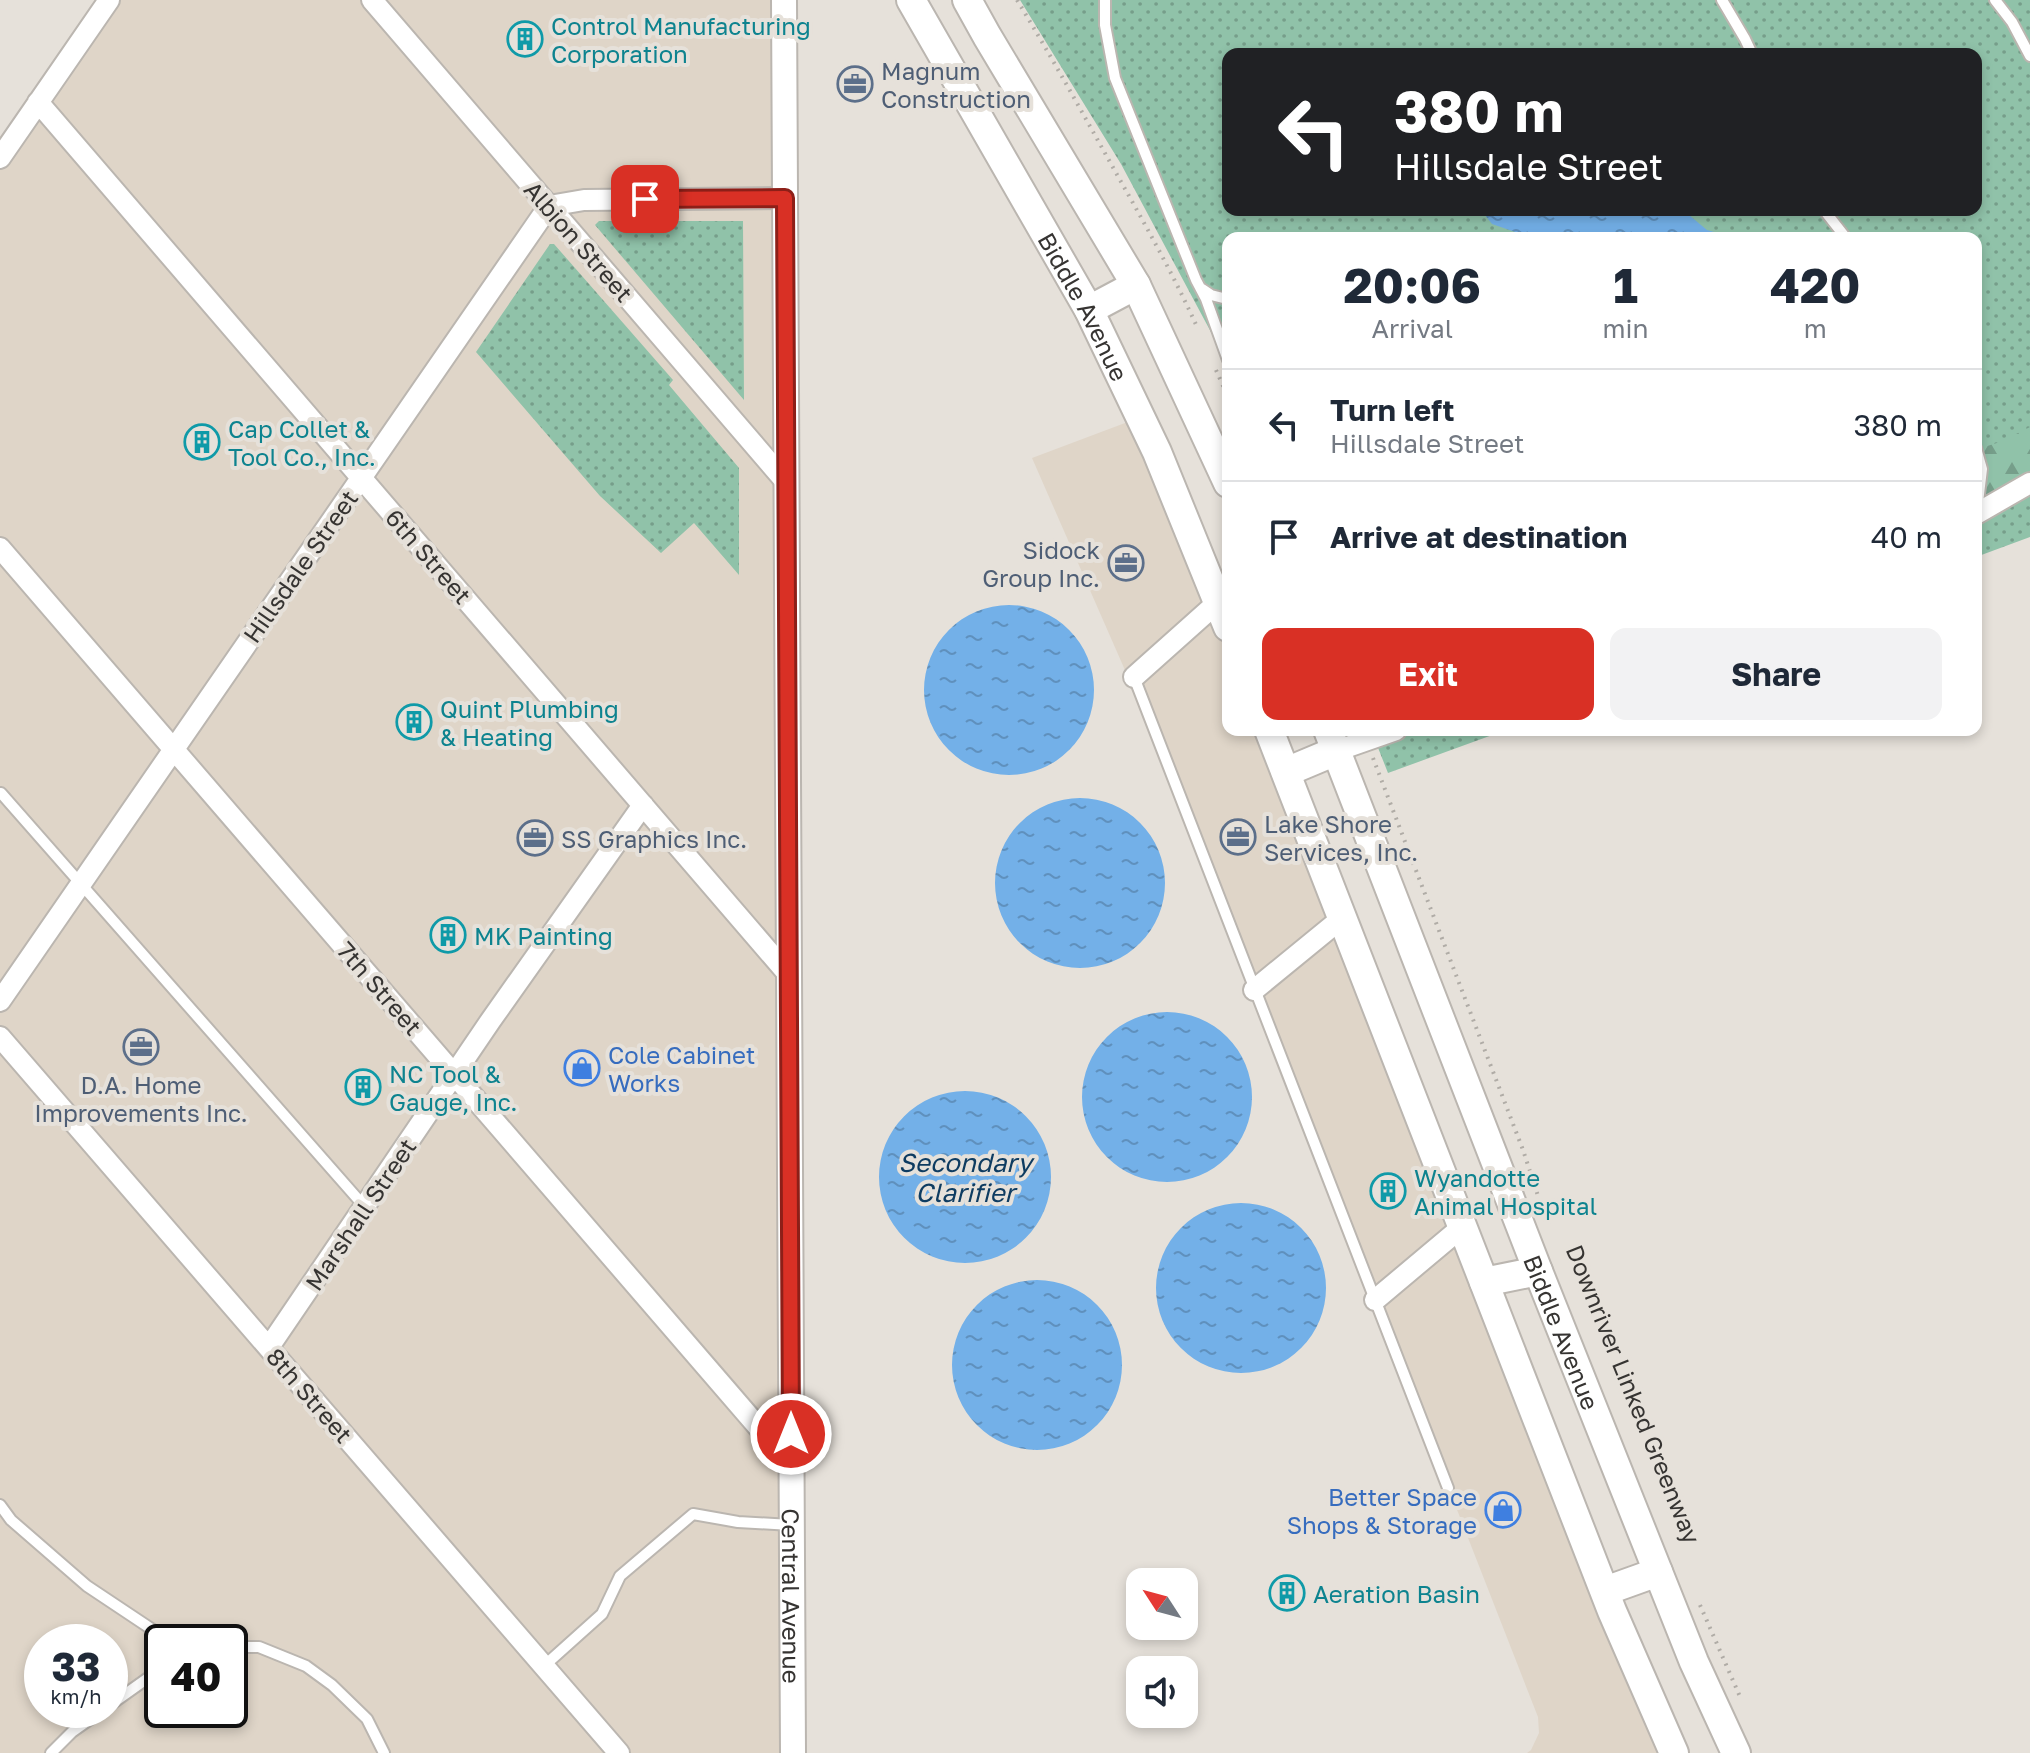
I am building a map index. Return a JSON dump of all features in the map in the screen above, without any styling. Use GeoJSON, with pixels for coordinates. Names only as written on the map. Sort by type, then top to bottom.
{"type":"FeatureCollection","features":[{"type":"Feature","properties":{"kind":"main road","name":"Biddle Avenue"},"geometry":{"type":"LineString","coordinates":[[911,0],[1089,310],[1157,452],[1222,612]]}},
{"type":"Feature","properties":{"kind":"main road"},"geometry":{"type":"LineString","coordinates":[[967,0],[1136,285],[1222,470]]}},
{"type":"Feature","properties":{"kind":"main road"},"geometry":{"type":"LineString","coordinates":[[1089,310],[1136,285]]}},
{"type":"Feature","properties":{"kind":"main road"},"geometry":{"type":"LineString","coordinates":[[1271,736],[1605,1591],[1674,1753]]}},
{"type":"Feature","properties":{"kind":"main road","name":"Biddle Avenue"},"geometry":{"type":"LineString","coordinates":[[1332,740],[1658,1572],[1694,1662],[1736,1753]]}},
{"type":"Feature","properties":{"kind":"main road"},"geometry":{"type":"LineString","coordinates":[[1286,772],[1332,740]]}},
{"type":"Feature","properties":{"kind":"main road"},"geometry":{"type":"LineString","coordinates":[[1484,1282],[1538,1271]]}},
{"type":"Feature","properties":{"kind":"main road"},"geometry":{"type":"LineString","coordinates":[[1605,1591],[1658,1572]]}},
{"type":"Feature","properties":{"kind":"street"},"geometry":{"type":"LineString","coordinates":[[0,158],[109,0]]}},
{"type":"Feature","properties":{"kind":"street","name":"Albion Street"},"geometry":{"type":"LineString","coordinates":[[372,0],[786,482]]}},
{"type":"Feature","properties":{"kind":"street","name":"Central Avenue"},"geometry":{"type":"LineString","coordinates":[[784,0],[793,1753]]}},
{"type":"Feature","properties":{"kind":"street","name":"6th Street"},"geometry":{"type":"LineString","coordinates":[[38,102],[788,974]]}},
{"type":"Feature","properties":{"kind":"street"},"geometry":{"type":"LineString","coordinates":[[549,206],[584,200],[785,198]]}},
{"type":"Feature","properties":{"kind":"street","name":"Hillsdale Street"},"geometry":{"type":"LineString","coordinates":[[0,1001],[549,206]]}},
{"type":"Feature","properties":{"kind":"street"},"geometry":{"type":"LineString","coordinates":[[1982,510],[2030,483]]}},
{"type":"Feature","properties":{"kind":"street","name":"7th Street"},"geometry":{"type":"LineString","coordinates":[[0,548],[791,1465]]}},
{"type":"Feature","properties":{"kind":"street"},"geometry":{"type":"LineString","coordinates":[[1134,677],[1222,615]]}},
{"type":"Feature","properties":{"kind":"street"},"geometry":{"type":"LineString","coordinates":[[1332,740],[1367,741],[1380,736]]}},
{"type":"Feature","properties":{"kind":"street","name":"Marshall Street"},"geometry":{"type":"LineString","coordinates":[[269,1347],[643,805]]}},
{"type":"Feature","properties":{"kind":"street"},"geometry":{"type":"LineString","coordinates":[[1254,990],[1342,918]]}},
{"type":"Feature","properties":{"kind":"street","name":"8th Street"},"geometry":{"type":"LineString","coordinates":[[0,1037],[619,1753]]}},
{"type":"Feature","properties":{"kind":"street"},"geometry":{"type":"LineString","coordinates":[[1375,1300],[1462,1227]]}},
{"type":"Feature","properties":{"kind":"lane"},"geometry":{"type":"LineString","coordinates":[[1105,0],[1105,25],[1115,78],[1222,344]]}},
{"type":"Feature","properties":{"kind":"lane"},"geometry":{"type":"LineString","coordinates":[[1722,0],[1749,48]]}},
{"type":"Feature","properties":{"kind":"lane"},"geometry":{"type":"LineString","coordinates":[[1995,0],[2012,22],[2030,56]]}},
{"type":"Feature","properties":{"kind":"lane"},"geometry":{"type":"LineString","coordinates":[[1829,216],[1841,232]]}},
{"type":"Feature","properties":{"kind":"lane"},"geometry":{"type":"LineString","coordinates":[[1196,280],[1206,293],[1222,297]]}},
{"type":"Feature","properties":{"kind":"lane"},"geometry":{"type":"LineString","coordinates":[[1206,299],[1222,299]]}},
{"type":"Feature","properties":{"kind":"lane"},"geometry":{"type":"LineString","coordinates":[[1213,321],[1215,307],[1222,303]]}},
{"type":"Feature","properties":{"kind":"lane"},"geometry":{"type":"LineString","coordinates":[[1134,677],[1448,1488]]}},
{"type":"Feature","properties":{"kind":"lane"},"geometry":{"type":"LineString","coordinates":[[1,793],[364,1206]]}},
{"type":"Feature","properties":{"kind":"lane"},"geometry":{"type":"LineString","coordinates":[[0,1505],[11,1520],[87,1586],[144,1624]]}},
{"type":"Feature","properties":{"kind":"lane"},"geometry":{"type":"LineString","coordinates":[[544,1666],[602,1614],[620,1576],[693,1514],[738,1522],[792,1525]]}},
{"type":"Feature","properties":{"kind":"lane"},"geometry":{"type":"LineString","coordinates":[[248,1647],[259,1647],[306,1666],[332,1685],[367,1719],[384,1753]]}},
{"type":"Feature","properties":{"kind":"lane"},"geometry":{"type":"LineString","coordinates":[[51,1753],[78,1728]]}},
{"type":"Feature","properties":{"kind":"path"},"geometry":{"type":"LineString","coordinates":[[1017,0],[1126,190],[1179,287],[1199,331]]}},
{"type":"Feature","properties":{"kind":"path"},"geometry":{"type":"LineString","coordinates":[[1211,357],[1222,383]]}},
{"type":"Feature","properties":{"kind":"path"},"geometry":{"type":"LineString","coordinates":[[1367,741],[1523,1150],[1539,1201]]}},
{"type":"Feature","properties":{"kind":"path"},"geometry":{"type":"LineString","coordinates":[[1697,1598],[1746,1711]]}},
{"type":"Feature","properties":{"kind":"shaded area"},"geometry":{"type":"Polygon","coordinates":[[[109,0],[784,0],[793,1753],[0,1753],[0,158],[109,0]]]}},
{"type":"Feature","properties":{"kind":"shaded area"},"geometry":{"type":"Polygon","coordinates":[[[1141,417],[1222,613],[1222,736],[1271,736],[1674,1753],[1527,1753],[1539,1733],[1538,1717],[1254,990],[1128,677],[1032,458],[1141,417]]]}},
{"type":"Feature","properties":{"kind":"green space"},"geometry":{"type":"Polygon","coordinates":[[[1020,0],[2030,0],[2030,537],[1982,555],[1982,232],[1222,232],[1222,359],[1212,334],[1121,164],[1020,0]]]}},
{"type":"Feature","properties":{"kind":"green space"},"geometry":{"type":"Polygon","coordinates":[[[599,221],[743,221],[744,400],[595,225],[599,221]]]}},
{"type":"Feature","properties":{"kind":"green space"},"geometry":{"type":"Polygon","coordinates":[[[550,244],[554,244],[673,380],[669,385],[739,468],[739,575],[694,523],[661,553],[600,496],[476,352],[550,244]]]}},
{"type":"Feature","properties":{"kind":"green space"},"geometry":{"type":"Polygon","coordinates":[[[2030,427],[2030,478],[1982,506],[1988,478],[1982,448],[2030,427]]]}},
{"type":"Feature","properties":{"kind":"green space"},"geometry":{"type":"Polygon","coordinates":[[[1373,736],[1490,736],[1388,773],[1373,736]]]}},
{"type":"Feature","properties":{"kind":"water"},"geometry":{"type":"Polygon","coordinates":[[[1486,216],[1690,216],[1714,232],[1515,232],[1492,224],[1486,216]]]}},
{"type":"Feature","properties":{"kind":"water"},"geometry":{"type":"Polygon","coordinates":[[[1009,605],[1042,611],[1069,630],[1088,657],[1094,690],[1088,723],[1069,750],[1042,769],[1009,775],[976,769],[949,750],[930,723],[924,690],[930,657],[949,630],[976,611],[1009,605]]]}},
{"type":"Feature","properties":{"kind":"water"},"geometry":{"type":"Polygon","coordinates":[[[1080,798],[1113,804],[1140,823],[1159,850],[1165,883],[1159,916],[1140,943],[1113,962],[1080,968],[1047,962],[1020,943],[1001,916],[995,883],[1001,850],[1020,823],[1047,804],[1080,798]]]}},
{"type":"Feature","properties":{"kind":"water","name":"Secondary Clarifier"},"geometry":{"type":"Polygon","coordinates":[[[1167,1012],[1200,1018],[1227,1037],[1246,1064],[1252,1097],[1246,1130],[1227,1157],[1200,1176],[1167,1182],[1134,1176],[1107,1157],[1088,1130],[1082,1097],[1088,1064],[1107,1037],[1134,1018],[1167,1012]]]}},
{"type":"Feature","properties":{"kind":"water","name":"Secondary Clarifier"},"geometry":{"type":"Polygon","coordinates":[[[965,1091],[998,1098],[1026,1116],[1044,1144],[1051,1177],[1044,1210],[1026,1238],[998,1256],[965,1263],[932,1256],[904,1238],[886,1210],[879,1177],[886,1144],[904,1116],[932,1098],[965,1091]]]}},
{"type":"Feature","properties":{"kind":"water"},"geometry":{"type":"Polygon","coordinates":[[[1241,1203],[1274,1209],[1301,1228],[1320,1255],[1326,1288],[1320,1321],[1301,1348],[1274,1367],[1241,1373],[1208,1367],[1181,1348],[1162,1321],[1156,1288],[1162,1255],[1181,1228],[1208,1209],[1241,1203]]]}},
{"type":"Feature","properties":{"kind":"water"},"geometry":{"type":"Polygon","coordinates":[[[1037,1280],[1069,1287],[1097,1305],[1115,1333],[1122,1365],[1115,1397],[1097,1425],[1069,1443],[1037,1450],[1005,1443],[977,1425],[959,1397],[952,1365],[959,1333],[977,1305],[1005,1287],[1037,1280]]]}},
{"type":"Feature","properties":{"kind":"place","name":"Control Manufacturing Corporation"},"geometry":{"type":"Point","coordinates":[525,39]}},
{"type":"Feature","properties":{"kind":"place","name":"Magnum Construction"},"geometry":{"type":"Point","coordinates":[855,84]}},
{"type":"Feature","properties":{"kind":"place","name":"Cap Collet & Tool Co., Inc."},"geometry":{"type":"Point","coordinates":[202,442]}},
{"type":"Feature","properties":{"kind":"place","name":"Sidock Group Inc."},"geometry":{"type":"Point","coordinates":[1126,563]}},
{"type":"Feature","properties":{"kind":"place","name":"Quint Plumbing & Heating"},"geometry":{"type":"Point","coordinates":[414,722]}},
{"type":"Feature","properties":{"kind":"place","name":"Lake Shore Services, Inc."},"geometry":{"type":"Point","coordinates":[1238,837]}},
{"type":"Feature","properties":{"kind":"place","name":"SS Graphics Inc."},"geometry":{"type":"Point","coordinates":[535,838]}},
{"type":"Feature","properties":{"kind":"place","name":"MK Painting"},"geometry":{"type":"Point","coordinates":[448,935]}},
{"type":"Feature","properties":{"kind":"place","name":"D.A. Home Improvements Inc."},"geometry":{"type":"Point","coordinates":[141,1047]}},
{"type":"Feature","properties":{"kind":"place","name":"Cole Cabinet Works"},"geometry":{"type":"Point","coordinates":[582,1068]}},
{"type":"Feature","properties":{"kind":"place","name":"NC Tool & Gauge, Inc."},"geometry":{"type":"Point","coordinates":[363,1087]}},
{"type":"Feature","properties":{"kind":"place","name":"Wyandotte Animal Hospital"},"geometry":{"type":"Point","coordinates":[1388,1191]}},
{"type":"Feature","properties":{"kind":"place","name":"Better Space Shops & Storage"},"geometry":{"type":"Point","coordinates":[1503,1510]}},
{"type":"Feature","properties":{"kind":"place","name":"Aeration Basin"},"geometry":{"type":"Point","coordinates":[1287,1593]}},
{"type":"Feature","properties":{"kind":"route"},"geometry":{"type":"LineString","coordinates":[[645,199],[785,198],[791,1434]]}}]}
